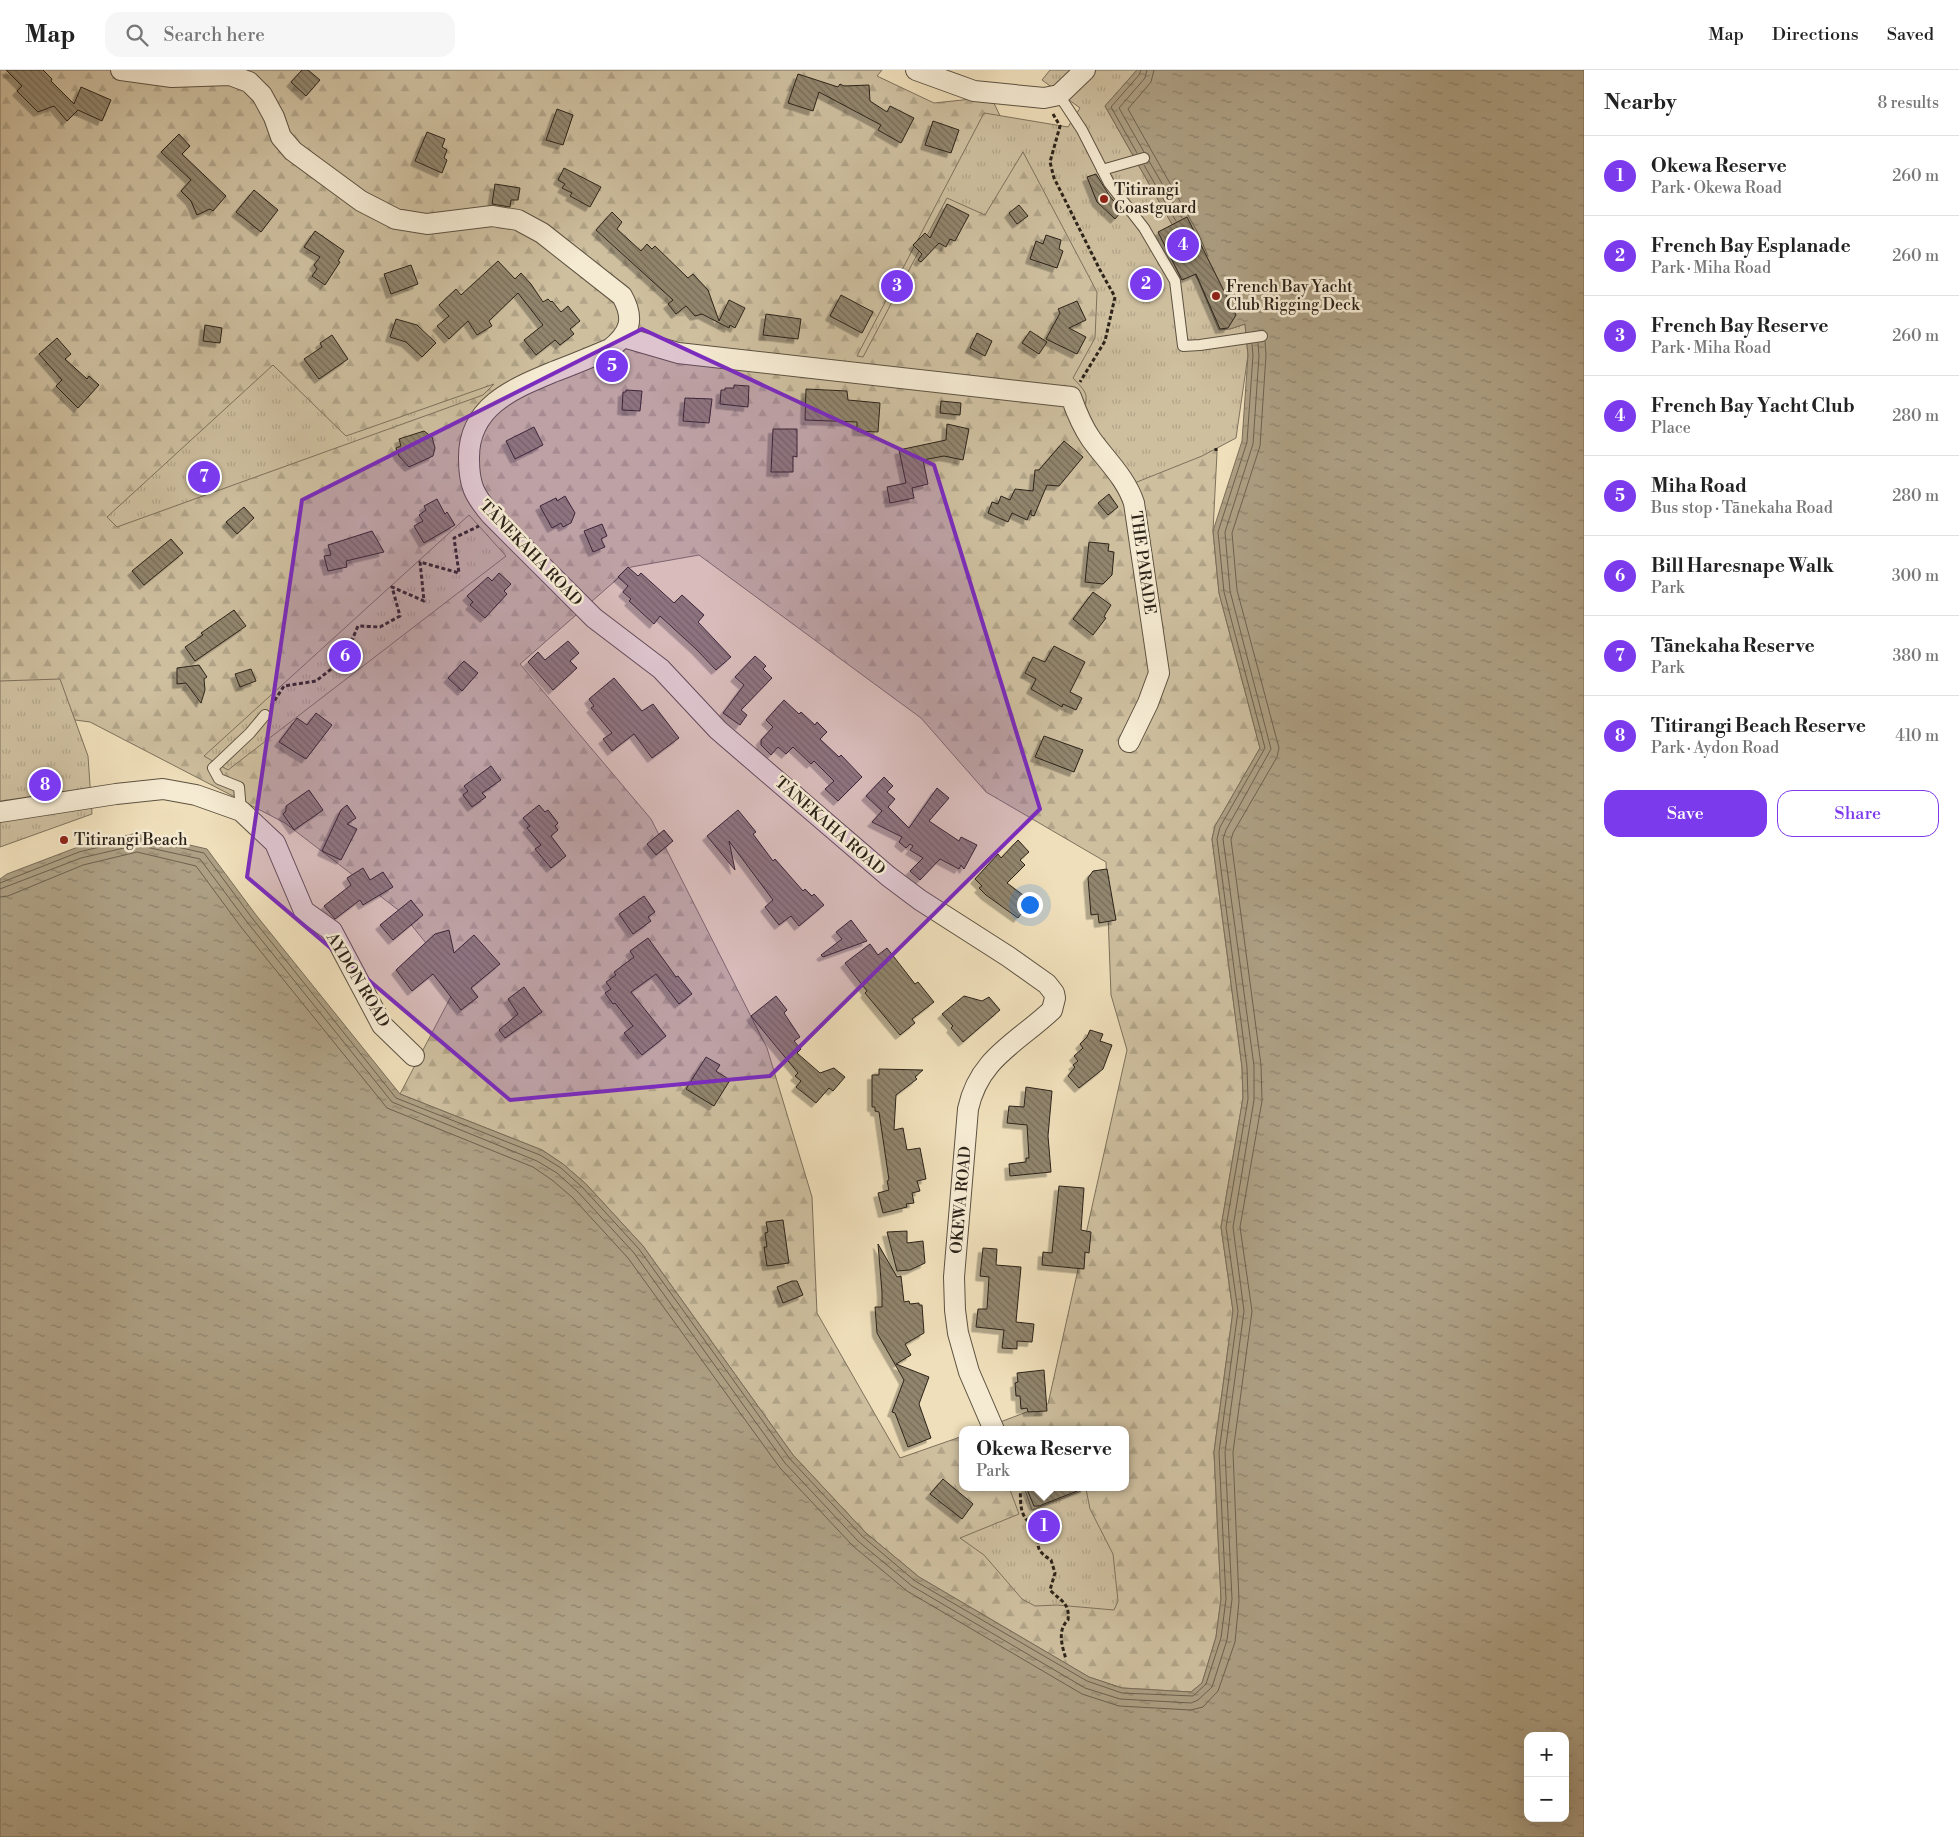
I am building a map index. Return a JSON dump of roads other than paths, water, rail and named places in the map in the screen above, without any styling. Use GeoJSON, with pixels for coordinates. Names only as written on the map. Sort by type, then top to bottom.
{"type":"FeatureCollection","features":[{"type":"Feature","properties":{"kind":"street"},"geometry":{"type":"LineString","coordinates":[[121,70],[172,77],[230,75],[249,82],[262,94],[274,117],[281,137],[293,152],[361,201],[396,219],[427,224],[492,216],[518,220],[542,233],[622,296],[628,310],[629,320],[628,328],[623,337]]}},
{"type":"Feature","properties":{"kind":"street"},"geometry":{"type":"LineString","coordinates":[[916,70],[974,91],[1051,96],[1085,70]]}},
{"type":"Feature","properties":{"kind":"street","name":"THE PARADE"},"geometry":{"type":"LineString","coordinates":[[623,337],[678,353],[1070,397],[1091,438],[1125,483],[1134,503],[1159,673],[1129,742]]}},
{"type":"Feature","properties":{"kind":"street","name":"TĀNEKAHA ROAD"},"geometry":{"type":"LineString","coordinates":[[623,337],[610,349],[518,386],[500,397],[485,411],[472,436],[469,452],[469,474],[477,499],[594,618],[662,670],[718,730],[888,876],[920,900],[1009,957],[1047,984],[1054,993],[1055,998]]}},
{"type":"Feature","properties":{"kind":"street","name":"AYDON ROAD"},"geometry":{"type":"LineString","coordinates":[[0,812],[116,794],[163,789],[196,796],[241,811],[275,843],[304,911],[332,931],[382,1025],[414,1056]]}},
{"type":"Feature","properties":{"kind":"street","name":"OKEWA ROAD"},"geometry":{"type":"LineString","coordinates":[[992,1426],[969,1372],[958,1332],[955,1310],[954,1277],[968,1110],[971,1096],[977,1083],[992,1060],[1052,1010],[1055,998]]}},
{"type":"Feature","properties":{"kind":"lane"},"geometry":{"type":"LineString","coordinates":[[1051,96],[1082,130],[1109,183],[1144,228],[1175,281],[1183,346],[1200,346],[1262,336]]}},
{"type":"Feature","properties":{"kind":"lane"},"geometry":{"type":"LineString","coordinates":[[1102,170],[1144,158]]}},
{"type":"Feature","properties":{"kind":"lane"},"geometry":{"type":"LineString","coordinates":[[241,811],[239,787],[219,779],[213,768],[250,733],[265,715]]}},
{"type":"Feature","properties":{"kind":"water"},"geometry":{"type":"Polygon","coordinates":[[[1137,70],[1584,70],[1584,1837],[0,1837],[0,879],[7,874],[78,847],[137,833],[207,849],[256,915],[400,1094],[542,1150],[563,1164],[586,1184],[643,1246],[793,1455],[866,1533],[919,1577],[1089,1677],[1122,1688],[1191,1692],[1202,1683],[1216,1637],[1221,1599],[1214,1452],[1233,1311],[1221,1227],[1243,1098],[1242,1067],[1212,839],[1215,826],[1260,748],[1219,593],[1213,531],[1242,441],[1248,355],[1245,324],[1219,330],[1182,242],[1105,106],[1137,70]]]}},
{"type":"Feature","properties":{"kind":"place","name":"Titirangi Coastguard"},"geometry":{"type":"Point","coordinates":[1104,199]}},
{"type":"Feature","properties":{"kind":"place","name":"French Bay Yacht Club"},"geometry":{"type":"Point","coordinates":[1183,245]}},
{"type":"Feature","properties":{"kind":"place","name":"French Bay Esplanade"},"geometry":{"type":"Point","coordinates":[1146,284]}},
{"type":"Feature","properties":{"kind":"place","name":"French Bay Reserve"},"geometry":{"type":"Point","coordinates":[897,286]}},
{"type":"Feature","properties":{"kind":"place","name":"French Bay Yacht Club Rigging Deck"},"geometry":{"type":"Point","coordinates":[1216,296]}},
{"type":"Feature","properties":{"kind":"place","name":"Miha Road"},"geometry":{"type":"Point","coordinates":[612,366]}},
{"type":"Feature","properties":{"kind":"place","name":"Tānekaha Reserve"},"geometry":{"type":"Point","coordinates":[204,477]}},
{"type":"Feature","properties":{"kind":"place","name":"Bill Haresnape Walk"},"geometry":{"type":"Point","coordinates":[345,656]}},
{"type":"Feature","properties":{"kind":"place","name":"Titirangi Beach Reserve"},"geometry":{"type":"Point","coordinates":[45,785]}},
{"type":"Feature","properties":{"kind":"place","name":"Titirangi Beach"},"geometry":{"type":"Point","coordinates":[64,840]}},
{"type":"Feature","properties":{"kind":"place","name":"Okewa Reserve"},"geometry":{"type":"Point","coordinates":[1044,1526]}}]}
